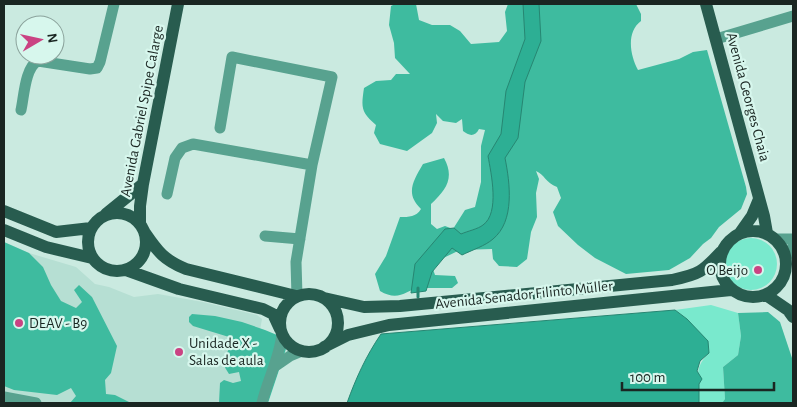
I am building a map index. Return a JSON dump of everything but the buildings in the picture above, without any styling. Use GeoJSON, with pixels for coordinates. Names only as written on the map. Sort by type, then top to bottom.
{"type":"FeatureCollection","features":[{"type":"Feature","properties":{"kind":"main road","name":"Avenida Gabriel Spipe Calarge"},"geometry":{"type":"LineString","coordinates":[[142,228],[140,206],[143,184],[178,4]]}},
{"type":"Feature","properties":{"kind":"main road","name":"Avenida Georges Chaia"},"geometry":{"type":"LineString","coordinates":[[706,4],[759,199],[771,236]]}},
{"type":"Feature","properties":{"kind":"main road"},"geometry":{"type":"LineString","coordinates":[[142,228],[146,242],[145,251],[141,260],[134,266],[116,272],[106,270],[92,258],[88,248],[91,228],[97,220],[143,184]]}},
{"type":"Feature","properties":{"kind":"main road"},"geometry":{"type":"LineString","coordinates":[[740,233],[752,216],[759,199]]}},
{"type":"Feature","properties":{"kind":"main road"},"geometry":{"type":"LineString","coordinates":[[4,211],[56,232],[91,228]]}},
{"type":"Feature","properties":{"kind":"main road"},"geometry":{"type":"LineString","coordinates":[[105,215],[114,213],[124,214],[133,218],[171,263],[186,269],[297,296]]}},
{"type":"Feature","properties":{"kind":"main road"},"geometry":{"type":"LineString","coordinates":[[4,230],[46,248],[92,258]]}},
{"type":"Feature","properties":{"kind":"main road"},"geometry":{"type":"LineString","coordinates":[[754,230],[771,236],[789,252],[780,284],[766,295],[748,297],[731,290],[724,282],[719,262],[721,252],[732,237],[754,230]]}},
{"type":"Feature","properties":{"kind":"main road","name":"Avenida Senador Filinto Müller"},"geometry":{"type":"LineString","coordinates":[[324,298],[364,307],[400,306],[672,280],[703,271],[721,252]]}},
{"type":"Feature","properties":{"kind":"main road"},"geometry":{"type":"LineString","coordinates":[[126,270],[179,289],[264,309],[273,314],[282,333],[288,343],[302,351],[309,352],[324,347],[331,341],[338,323],[332,304],[315,294],[297,296],[289,301],[281,316],[282,333]]}},
{"type":"Feature","properties":{"kind":"main road","name":"Avenida Senador Filinto Müller"},"geometry":{"type":"LineString","coordinates":[[324,347],[348,335],[388,325],[731,290]]}},
{"type":"Feature","properties":{"kind":"main road"},"geometry":{"type":"LineString","coordinates":[[766,295],[788,310],[793,317]]}},
{"type":"Feature","properties":{"kind":"street"},"geometry":{"type":"LineString","coordinates":[[21,110],[29,70],[33,63],[38,61],[90,69],[97,68],[114,4]]}},
{"type":"Feature","properties":{"kind":"street"},"geometry":{"type":"LineString","coordinates":[[716,40],[793,16]]}},
{"type":"Feature","properties":{"kind":"street"},"geometry":{"type":"LineString","coordinates":[[220,128],[232,57],[332,77],[312,165],[300,239],[296,267],[297,296]]}},
{"type":"Feature","properties":{"kind":"street"},"geometry":{"type":"LineString","coordinates":[[167,194],[175,158],[182,148],[193,144],[312,165]]}},
{"type":"Feature","properties":{"kind":"street"},"geometry":{"type":"LineString","coordinates":[[265,236],[300,239]]}},
{"type":"Feature","properties":{"kind":"street"},"geometry":{"type":"LineString","coordinates":[[771,236],[793,239]]}},
{"type":"Feature","properties":{"kind":"street"},"geometry":{"type":"LineString","coordinates":[[262,403],[266,385],[274,367],[282,333]]}},
{"type":"Feature","properties":{"kind":"street"},"geometry":{"type":"LineString","coordinates":[[274,367],[290,356],[302,351]]}},
{"type":"Feature","properties":{"kind":"street"},"geometry":{"type":"LineString","coordinates":[[4,397],[36,403]]}},
{"type":"Feature","properties":{"kind":"shaded area"},"geometry":{"type":"Polygon","coordinates":[[[395,4],[416,4],[419,20],[432,25],[450,25],[460,31],[471,44],[499,42],[507,31],[505,12],[508,4],[636,4],[641,14],[641,21],[636,26],[631,37],[631,51],[638,70],[679,59],[693,52],[707,50],[746,187],[747,194],[741,209],[719,227],[711,238],[690,258],[669,270],[626,274],[595,258],[558,226],[553,212],[561,198],[557,187],[536,171],[539,179],[536,193],[537,217],[531,232],[527,259],[517,267],[499,266],[493,259],[492,249],[460,250],[437,261],[433,269],[435,275],[455,276],[458,283],[452,288],[427,288],[421,285],[396,296],[380,291],[375,274],[386,256],[400,217],[415,215],[421,209],[413,198],[412,187],[423,164],[444,158],[449,172],[445,189],[431,204],[431,224],[437,229],[445,226],[453,229],[465,210],[475,207],[481,182],[481,146],[485,130],[479,129],[476,133],[470,135],[463,131],[462,119],[456,123],[443,121],[436,114],[437,123],[432,133],[407,151],[380,144],[374,133],[376,125],[367,117],[363,109],[362,100],[364,88],[376,81],[391,80],[396,74],[410,74],[395,58],[394,43],[389,25],[391,6],[395,4]]]}},
{"type":"Feature","properties":{"kind":"shaded area"},"geometry":{"type":"Polygon","coordinates":[[[523,4],[539,4],[541,41],[525,82],[518,138],[505,158],[509,201],[505,222],[493,239],[482,246],[462,255],[452,248],[432,272],[426,291],[411,293],[415,264],[445,229],[454,228],[461,234],[476,229],[483,225],[491,212],[493,192],[488,156],[501,134],[506,91],[525,39],[523,4]]]}},
{"type":"Feature","properties":{"kind":"shaded area"},"geometry":{"type":"Polygon","coordinates":[[[751,238],[761,240],[769,246],[775,254],[777,264],[775,274],[769,282],[761,288],[751,290],[741,288],[733,282],[727,274],[725,264],[727,254],[733,246],[741,240],[751,238]]]}},
{"type":"Feature","properties":{"kind":"shaded area"},"geometry":{"type":"Polygon","coordinates":[[[4,242],[29,253],[76,267],[95,284],[109,287],[134,297],[158,294],[203,302],[257,315],[262,319],[247,403],[4,403],[4,242]]]}},
{"type":"Feature","properties":{"kind":"shaded area"},"geometry":{"type":"Polygon","coordinates":[[[4,242],[29,253],[43,267],[61,301],[76,308],[82,302],[74,290],[79,285],[92,297],[117,346],[111,373],[105,380],[106,394],[115,395],[131,403],[70,403],[76,396],[71,388],[57,395],[14,390],[4,386],[4,242]]]}},
{"type":"Feature","properties":{"kind":"shaded area"},"geometry":{"type":"Polygon","coordinates":[[[711,305],[738,313],[741,336],[738,355],[723,367],[725,399],[722,403],[699,403],[698,370],[709,353],[687,319],[675,310],[711,305]]]}},
{"type":"Feature","properties":{"kind":"shaded area"},"geometry":{"type":"Polygon","coordinates":[[[675,310],[687,319],[708,341],[709,353],[700,361],[697,371],[702,379],[699,384],[699,403],[347,403],[362,367],[381,334],[675,310]]]}},
{"type":"Feature","properties":{"kind":"shaded area"},"geometry":{"type":"Polygon","coordinates":[[[768,312],[780,322],[793,361],[793,403],[722,403],[725,399],[723,367],[738,355],[741,336],[738,313],[768,312]]]}},
{"type":"Feature","properties":{"kind":"shaded area"},"geometry":{"type":"Polygon","coordinates":[[[192,314],[215,316],[242,322],[277,335],[286,349],[268,403],[219,403],[220,383],[224,380],[233,383],[241,381],[239,372],[229,374],[224,366],[229,346],[233,340],[229,337],[193,326],[189,322],[189,317],[192,314]]]}},
{"type":"Feature","properties":{"kind":"waterway"},"geometry":{"type":"LineString","coordinates":[[418,288],[418,297]]}},
{"type":"Feature","properties":{"kind":"place","name":"O Beijo"},"geometry":{"type":"Point","coordinates":[758,270]}},
{"type":"Feature","properties":{"kind":"place","name":"DEAV - B9"},"geometry":{"type":"Point","coordinates":[19,323]}},
{"type":"Feature","properties":{"kind":"place","name":"Unidade X - Salas de aula"},"geometry":{"type":"Point","coordinates":[179,352]}}]}
